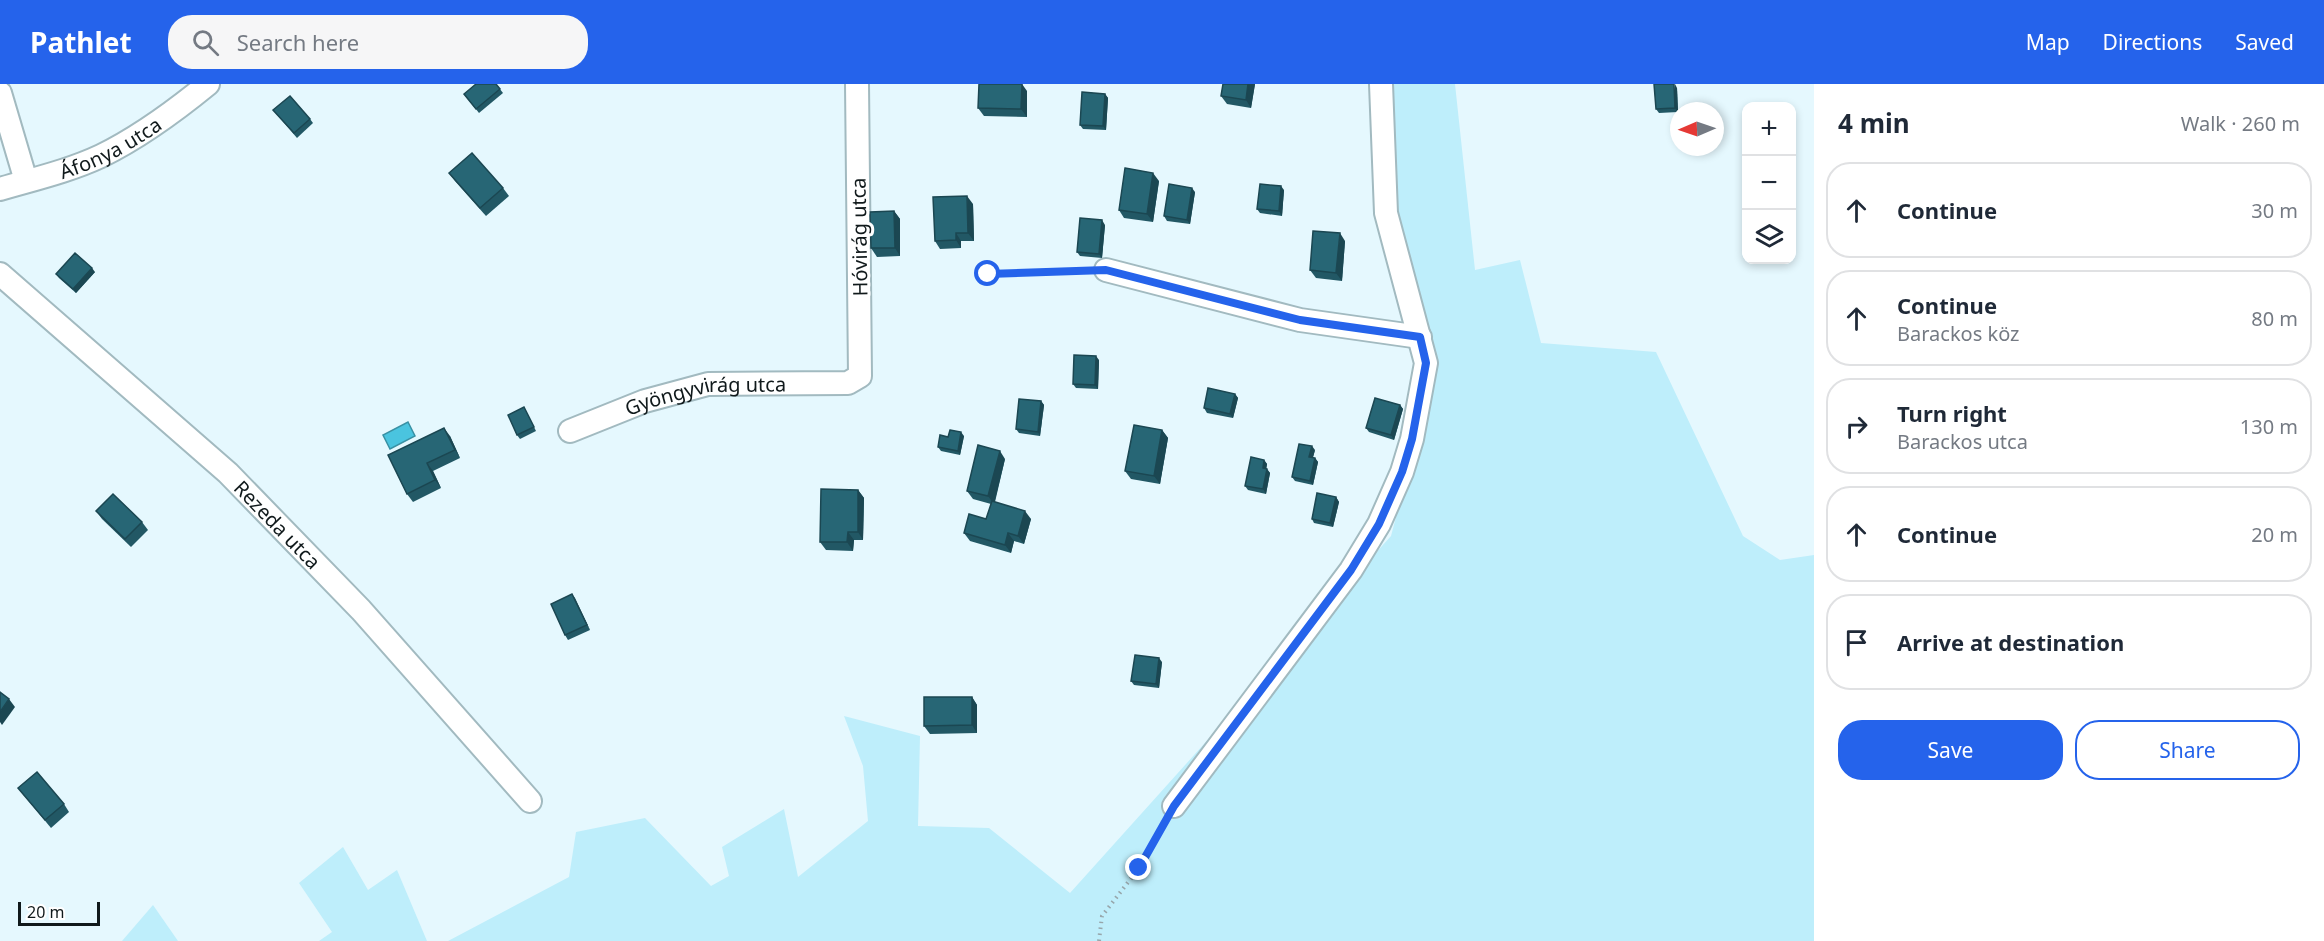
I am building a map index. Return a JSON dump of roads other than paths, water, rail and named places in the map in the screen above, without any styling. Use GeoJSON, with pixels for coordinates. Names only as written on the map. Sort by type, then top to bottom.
{"type":"FeatureCollection","features":[{"type":"Feature","properties":{"kind":"street","name":"Áfonya utca"},"geometry":{"type":"LineString","coordinates":[[0,189],[59,172],[100,156],[170,115],[208,84]]}},
{"type":"Feature","properties":{"kind":"street","name":"Hóvirág utca"},"geometry":{"type":"LineString","coordinates":[[848,384],[860,376],[857,84]]}},
{"type":"Feature","properties":{"kind":"street"},"geometry":{"type":"LineString","coordinates":[[1174,806],[1351,570],[1379,524],[1402,472],[1412,439],[1426,363],[1386,213],[1381,84]]}},
{"type":"Feature","properties":{"kind":"street"},"geometry":{"type":"LineString","coordinates":[[0,93],[26,181]]}},
{"type":"Feature","properties":{"kind":"street"},"geometry":{"type":"LineString","coordinates":[[1106,270],[1300,320],[1420,337]]}},
{"type":"Feature","properties":{"kind":"street","name":"Rezeda utca"},"geometry":{"type":"LineString","coordinates":[[0,274],[228,473],[361,610],[530,801]]}},
{"type":"Feature","properties":{"kind":"street","name":"Gyöngyvirág utca"},"geometry":{"type":"LineString","coordinates":[[570,431],[645,401],[708,384],[752,382],[848,384]]}},
{"type":"Feature","properties":{"kind":"water"},"geometry":{"type":"Polygon","coordinates":[[[408,422],[415,436],[390,449],[383,435],[408,422]]]}}]}
